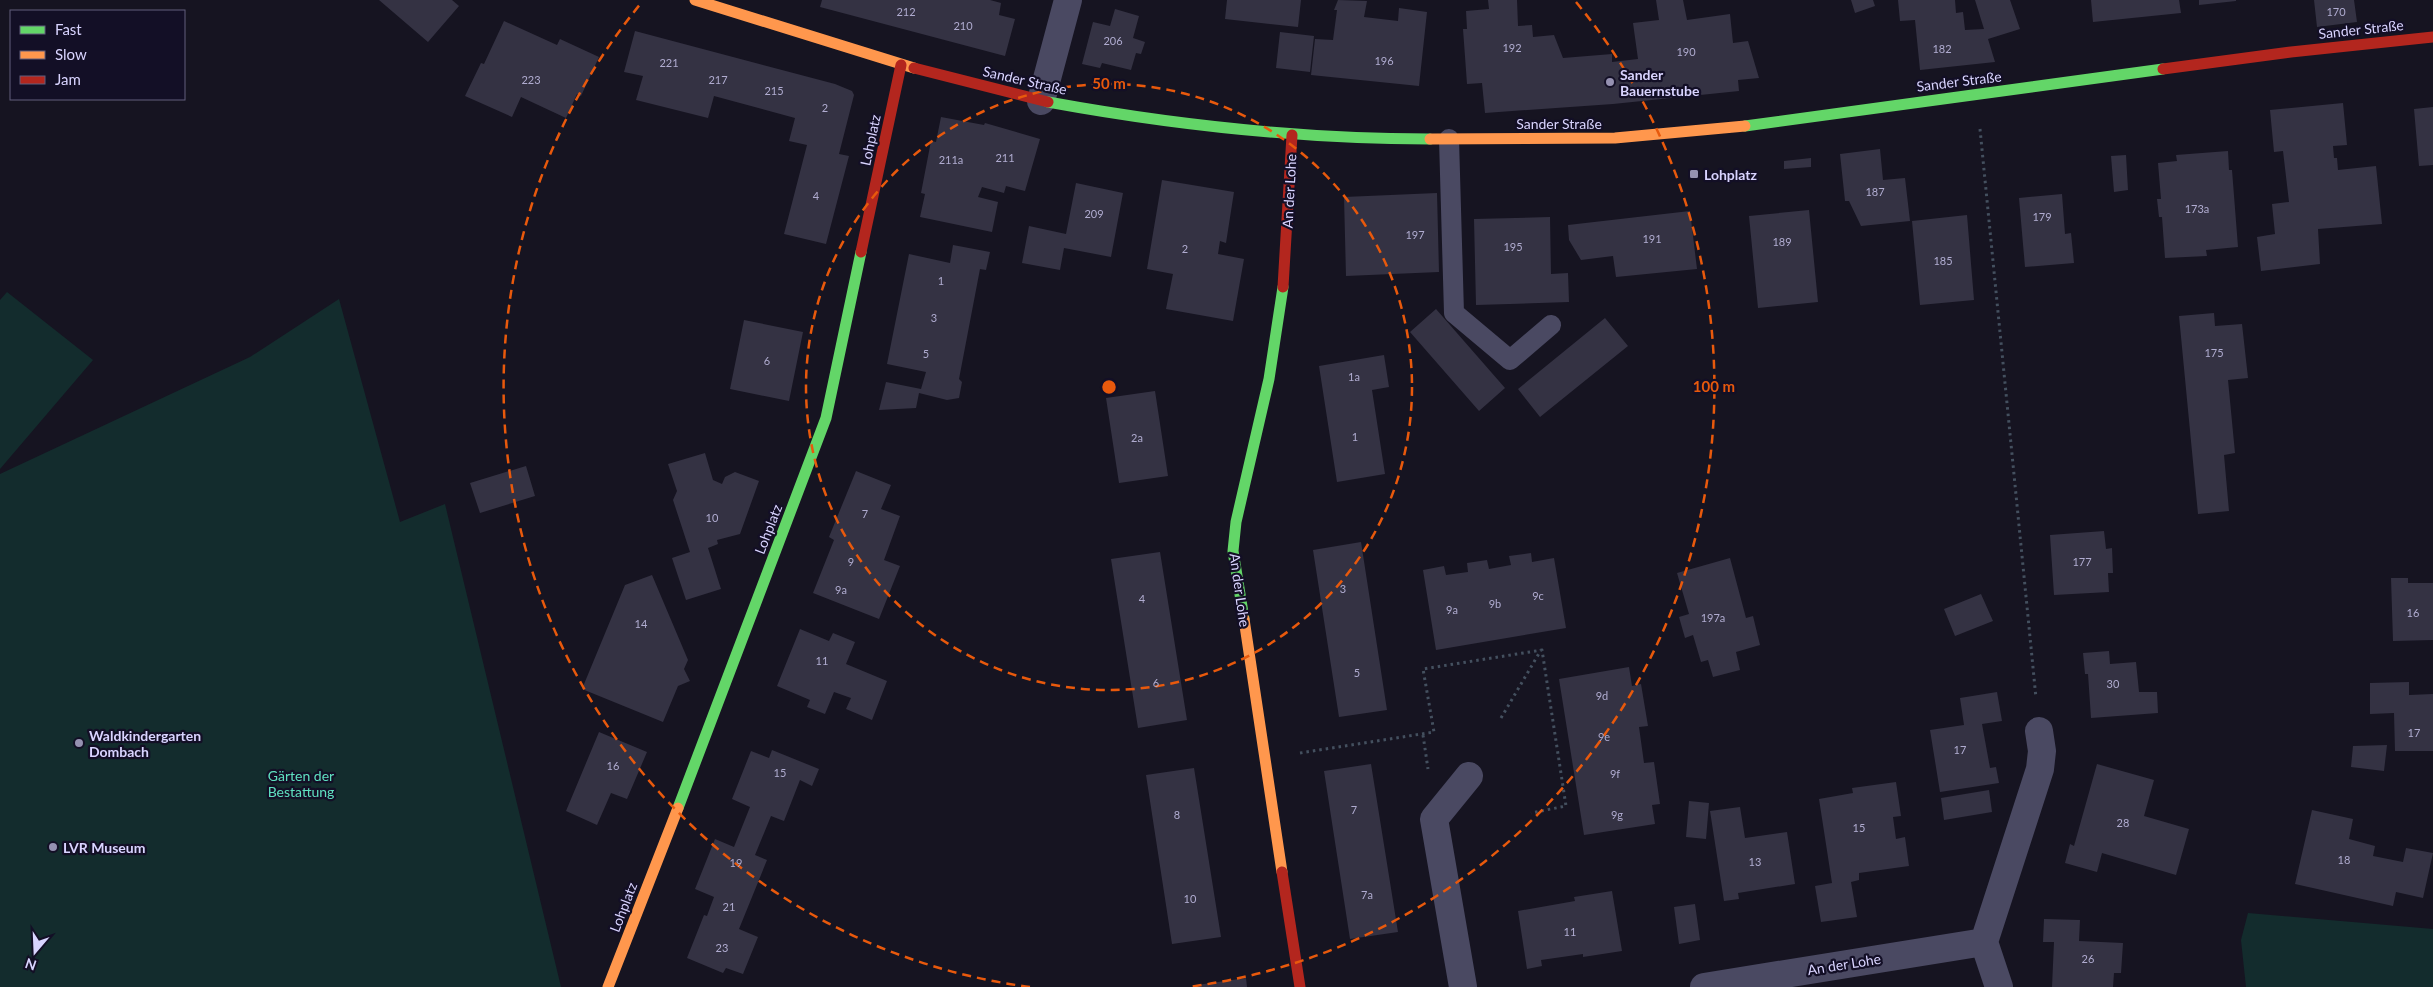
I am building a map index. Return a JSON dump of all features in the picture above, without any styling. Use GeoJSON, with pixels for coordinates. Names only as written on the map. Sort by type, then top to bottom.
{"type":"FeatureCollection","features":[{"type":"Feature","properties":{"kind":"street","name":"Sander Straße"},"geometry":{"type":"LineString","coordinates":[[695,0],[728,12],[901,65],[1041,101],[1172,122],[1292,134],[1364,138],[1615,138],[1731,128],[2291,52],[2433,37]]}},
{"type":"Feature","properties":{"kind":"street"},"geometry":{"type":"LineString","coordinates":[[1041,101],[1068,0]]}},
{"type":"Feature","properties":{"kind":"street","name":"Lohplatz"},"geometry":{"type":"LineString","coordinates":[[608,987],[699,754],[826,418],[901,65]]}},
{"type":"Feature","properties":{"kind":"street","name":"An der Lohe"},"geometry":{"type":"LineString","coordinates":[[1292,134],[1283,295],[1268,379],[1236,522],[1233,551],[1300,987]]}},
{"type":"Feature","properties":{"kind":"street"},"geometry":{"type":"LineString","coordinates":[[1998,987],[1984,942],[2040,769],[2042,751],[2039,731]]}},
{"type":"Feature","properties":{"kind":"street"},"geometry":{"type":"LineString","coordinates":[[1463,987],[1434,819],[1469,776]]}},
{"type":"Feature","properties":{"kind":"street","name":"An der Lohe"},"geometry":{"type":"LineString","coordinates":[[1704,987],[1984,942]]}},
{"type":"Feature","properties":{"kind":"lane"},"geometry":{"type":"LineString","coordinates":[[1449,139],[1454,313],[1510,360],[1551,325]]}},
{"type":"Feature","properties":{"kind":"path"},"geometry":{"type":"LineString","coordinates":[[1976,94],[2039,731]]}},
{"type":"Feature","properties":{"kind":"path"},"geometry":{"type":"LineString","coordinates":[[1265,758],[1434,732],[1423,669],[1542,650]]}},
{"type":"Feature","properties":{"kind":"path"},"geometry":{"type":"LineString","coordinates":[[1501,718],[1542,650]]}},
{"type":"Feature","properties":{"kind":"path"},"geometry":{"type":"LineString","coordinates":[[1531,813],[1566,806],[1542,650]]}},
{"type":"Feature","properties":{"kind":"green space"},"geometry":{"type":"Polygon","coordinates":[[[7,292],[93,360],[0,469],[0,300],[7,292]]]}},
{"type":"Feature","properties":{"kind":"green space","name":"Gärten der Bestattung"},"geometry":{"type":"Polygon","coordinates":[[[339,299],[400,522],[445,504],[561,987],[0,987],[0,474],[250,357],[339,299]]]}},
{"type":"Feature","properties":{"kind":"green space"},"geometry":{"type":"Polygon","coordinates":[[[2248,913],[2433,929],[2433,987],[2246,987],[2241,940],[2248,913]]]}},
{"type":"Feature","properties":{"kind":"building"},"geometry":{"type":"Polygon","coordinates":[[[379,0],[452,0],[459,6],[428,42],[379,0]]]}},
{"type":"Feature","properties":{"kind":"building"},"geometry":{"type":"Polygon","coordinates":[[[822,0],[990,0],[1001,3],[999,15],[1015,19],[1005,56],[820,7],[822,0]]]}},
{"type":"Feature","properties":{"kind":"building"},"geometry":{"type":"Polygon","coordinates":[[[1227,0],[1301,0],[1298,27],[1225,19],[1227,0]]]}},
{"type":"Feature","properties":{"kind":"building"},"geometry":{"type":"Polygon","coordinates":[[[1338,0],[1367,1],[1364,17],[1398,21],[1399,8],[1427,12],[1419,86],[1311,75],[1315,39],[1333,40],[1337,10],[1334,10],[1338,0]]]}},
{"type":"Feature","properties":{"kind":"building"},"geometry":{"type":"Polygon","coordinates":[[[1488,0],[1517,0],[1518,26],[1532,25],[1533,37],[1554,35],[1563,58],[1612,54],[1612,62],[1638,59],[1633,23],[1659,20],[1656,0],[1683,0],[1687,20],[1730,14],[1733,43],[1748,41],[1759,78],[1738,80],[1739,91],[1613,104],[1485,113],[1482,83],[1467,84],[1463,29],[1467,29],[1466,11],[1489,9],[1488,0]]]}},
{"type":"Feature","properties":{"kind":"building"},"geometry":{"type":"Polygon","coordinates":[[[1851,0],[1873,0],[1875,6],[1855,13],[1851,0]]]}},
{"type":"Feature","properties":{"kind":"building"},"geometry":{"type":"Polygon","coordinates":[[[1898,0],[1955,0],[1956,13],[1963,12],[1965,30],[1984,29],[1975,0],[2010,0],[2020,29],[1988,39],[1995,62],[1920,70],[1915,20],[1900,21],[1898,0]]]}},
{"type":"Feature","properties":{"kind":"building"},"geometry":{"type":"Polygon","coordinates":[[[2091,0],[2179,0],[2181,13],[2093,22],[2091,0]]]}},
{"type":"Feature","properties":{"kind":"building"},"geometry":{"type":"Polygon","coordinates":[[[2199,0],[2236,0],[2236,1],[2199,5],[2199,0]]]}},
{"type":"Feature","properties":{"kind":"building"},"geometry":{"type":"Polygon","coordinates":[[[2314,0],[2354,0],[2357,22],[2317,27],[2314,0]]]}},
{"type":"Feature","properties":{"kind":"building"},"geometry":{"type":"Polygon","coordinates":[[[1115,9],[1139,16],[1133,38],[1145,42],[1141,54],[1136,53],[1131,70],[1102,63],[1100,68],[1082,64],[1093,22],[1110,26],[1115,9]]]}},
{"type":"Feature","properties":{"kind":"building"},"geometry":{"type":"Polygon","coordinates":[[[504,21],[557,45],[560,39],[599,57],[581,96],[577,94],[566,118],[521,97],[512,117],[465,96],[481,63],[484,64],[504,21]]]}},
{"type":"Feature","properties":{"kind":"building"},"geometry":{"type":"Polygon","coordinates":[[[635,31],[835,84],[852,91],[854,95],[839,154],[849,156],[826,244],[784,234],[807,145],[789,141],[795,118],[714,96],[708,118],[636,100],[643,76],[624,72],[635,31]]]}},
{"type":"Feature","properties":{"kind":"building"},"geometry":{"type":"Polygon","coordinates":[[[1280,32],[1314,36],[1310,72],[1276,68],[1280,32]]]}},
{"type":"Feature","properties":{"kind":"building"},"geometry":{"type":"Polygon","coordinates":[[[2343,103],[2347,145],[2333,146],[2334,158],[2337,158],[2338,170],[2376,166],[2382,224],[2318,229],[2320,264],[2261,271],[2257,237],[2275,234],[2272,204],[2289,202],[2283,151],[2274,152],[2270,110],[2343,103]]]}},
{"type":"Feature","properties":{"kind":"building"},"geometry":{"type":"Polygon","coordinates":[[[2433,107],[2433,165],[2419,166],[2414,109],[2433,107]]]}},
{"type":"Feature","properties":{"kind":"building"},"geometry":{"type":"Polygon","coordinates":[[[941,117],[984,125],[985,123],[1040,139],[1025,191],[1006,186],[1004,193],[982,187],[978,197],[998,202],[992,232],[920,217],[925,194],[921,193],[931,141],[936,142],[941,117]]]}},
{"type":"Feature","properties":{"kind":"building"},"geometry":{"type":"Polygon","coordinates":[[[1880,149],[1883,180],[1905,178],[1910,221],[1861,226],[1849,201],[1845,201],[1840,154],[1880,149]]]}},
{"type":"Feature","properties":{"kind":"building"},"geometry":{"type":"Polygon","coordinates":[[[2228,151],[2229,170],[2232,170],[2238,247],[2206,250],[2207,256],[2165,258],[2162,217],[2159,217],[2157,199],[2161,199],[2158,163],[2177,161],[2176,155],[2228,151]]]}},
{"type":"Feature","properties":{"kind":"building"},"geometry":{"type":"Polygon","coordinates":[[[2126,155],[2128,190],[2114,192],[2111,156],[2126,155]]]}},
{"type":"Feature","properties":{"kind":"building"},"geometry":{"type":"Polygon","coordinates":[[[1811,158],[1811,167],[1784,169],[1784,161],[1811,158]]]}},
{"type":"Feature","properties":{"kind":"building"},"geometry":{"type":"Polygon","coordinates":[[[1162,180],[1234,192],[1226,243],[1220,241],[1218,254],[1244,259],[1233,321],[1166,309],[1173,274],[1147,269],[1162,180]]]}},
{"type":"Feature","properties":{"kind":"building"},"geometry":{"type":"Polygon","coordinates":[[[1076,183],[1123,193],[1111,257],[1064,248],[1060,270],[1022,263],[1029,226],[1066,234],[1076,183]]]}},
{"type":"Feature","properties":{"kind":"building"},"geometry":{"type":"Polygon","coordinates":[[[1437,193],[1439,272],[1346,276],[1344,197],[1437,193]]]}},
{"type":"Feature","properties":{"kind":"building"},"geometry":{"type":"Polygon","coordinates":[[[2062,194],[2065,234],[2071,233],[2074,263],[2025,267],[2019,198],[2062,194]]]}},
{"type":"Feature","properties":{"kind":"building"},"geometry":{"type":"Polygon","coordinates":[[[1809,210],[1818,302],[1758,308],[1749,216],[1809,210]]]}},
{"type":"Feature","properties":{"kind":"building"},"geometry":{"type":"Polygon","coordinates":[[[1690,211],[1697,269],[1616,277],[1613,256],[1581,260],[1569,240],[1568,225],[1690,211]]]}},
{"type":"Feature","properties":{"kind":"building"},"geometry":{"type":"Polygon","coordinates":[[[1967,215],[1974,300],[1920,305],[1912,221],[1967,215]]]}},
{"type":"Feature","properties":{"kind":"building"},"geometry":{"type":"Polygon","coordinates":[[[1550,217],[1551,274],[1568,273],[1569,302],[1476,305],[1474,219],[1550,217]]]}},
{"type":"Feature","properties":{"kind":"building"},"geometry":{"type":"Polygon","coordinates":[[[953,245],[990,252],[986,270],[980,269],[959,379],[962,382],[959,398],[947,400],[919,393],[916,408],[879,410],[886,382],[921,389],[926,372],[887,364],[909,254],[950,263],[953,245]]]}},
{"type":"Feature","properties":{"kind":"building"},"geometry":{"type":"Polygon","coordinates":[[[1436,309],[1505,388],[1479,411],[1410,332],[1436,309]]]}},
{"type":"Feature","properties":{"kind":"building"},"geometry":{"type":"Polygon","coordinates":[[[2214,313],[2215,326],[2242,324],[2248,378],[2228,380],[2235,453],[2224,455],[2229,511],[2198,514],[2179,316],[2214,313]]]}},
{"type":"Feature","properties":{"kind":"building"},"geometry":{"type":"Polygon","coordinates":[[[1605,318],[1628,346],[1540,417],[1518,389],[1605,318]]]}},
{"type":"Feature","properties":{"kind":"building"},"geometry":{"type":"Polygon","coordinates":[[[744,320],[803,332],[789,401],[730,389],[744,320]]]}},
{"type":"Feature","properties":{"kind":"building"},"geometry":{"type":"Polygon","coordinates":[[[1384,355],[1389,387],[1372,390],[1385,474],[1337,482],[1319,366],[1384,355]]]}},
{"type":"Feature","properties":{"kind":"building"},"geometry":{"type":"Polygon","coordinates":[[[1155,391],[1168,476],[1119,483],[1106,398],[1155,391]]]}},
{"type":"Feature","properties":{"kind":"building"},"geometry":{"type":"Polygon","coordinates":[[[705,453],[713,480],[722,484],[725,477],[735,472],[759,481],[740,534],[717,540],[718,544],[708,548],[721,589],[686,600],[672,558],[690,552],[673,500],[677,491],[668,464],[705,453]]]}},
{"type":"Feature","properties":{"kind":"building"},"geometry":{"type":"Polygon","coordinates":[[[526,466],[535,496],[480,513],[470,483],[526,466]]]}},
{"type":"Feature","properties":{"kind":"building"},"geometry":{"type":"Polygon","coordinates":[[[856,471],[891,485],[881,509],[900,516],[884,560],[900,566],[879,619],[813,593],[834,540],[829,537],[856,471]]]}},
{"type":"Feature","properties":{"kind":"building"},"geometry":{"type":"Polygon","coordinates":[[[2104,531],[2106,549],[2112,548],[2113,573],[2108,573],[2109,592],[2054,595],[2050,535],[2104,531]]]}},
{"type":"Feature","properties":{"kind":"building"},"geometry":{"type":"Polygon","coordinates":[[[1361,542],[1387,710],[1339,717],[1313,550],[1361,542]]]}},
{"type":"Feature","properties":{"kind":"building"},"geometry":{"type":"Polygon","coordinates":[[[1160,552],[1187,720],[1138,728],[1111,559],[1160,552]]]}},
{"type":"Feature","properties":{"kind":"building"},"geometry":{"type":"Polygon","coordinates":[[[1531,553],[1532,562],[1554,558],[1566,628],[1436,650],[1423,570],[1444,566],[1446,575],[1468,572],[1467,563],[1487,560],[1489,569],[1511,565],[1509,556],[1531,553]]]}},
{"type":"Feature","properties":{"kind":"building"},"geometry":{"type":"Polygon","coordinates":[[[1730,558],[1746,618],[1753,616],[1760,645],[1736,652],[1740,670],[1713,677],[1708,660],[1701,662],[1693,635],[1685,638],[1679,617],[1689,614],[1677,573],[1730,558]]]}},
{"type":"Feature","properties":{"kind":"building"},"geometry":{"type":"Polygon","coordinates":[[[652,575],[688,660],[684,669],[690,681],[678,686],[663,722],[582,689],[625,585],[652,575]]]}},
{"type":"Feature","properties":{"kind":"building"},"geometry":{"type":"Polygon","coordinates":[[[2391,578],[2408,578],[2408,583],[2433,583],[2433,640],[2393,641],[2391,578]]]}},
{"type":"Feature","properties":{"kind":"building"},"geometry":{"type":"Polygon","coordinates":[[[1981,594],[1993,621],[1955,636],[1944,609],[1981,594]]]}},
{"type":"Feature","properties":{"kind":"building"},"geometry":{"type":"Polygon","coordinates":[[[800,629],[829,641],[833,633],[855,642],[846,664],[887,681],[872,720],[846,709],[851,698],[834,692],[825,714],[807,707],[810,700],[777,686],[800,629]]]}},
{"type":"Feature","properties":{"kind":"building"},"geometry":{"type":"Polygon","coordinates":[[[2109,651],[2110,664],[2136,662],[2139,692],[2157,692],[2158,713],[2091,718],[2088,674],[2085,674],[2083,653],[2109,651]]]}},
{"type":"Feature","properties":{"kind":"building"},"geometry":{"type":"Polygon","coordinates":[[[1629,667],[1632,686],[1641,684],[1648,726],[1639,727],[1644,763],[1654,762],[1660,804],[1652,805],[1655,824],[1584,835],[1559,679],[1629,667]]]}},
{"type":"Feature","properties":{"kind":"building"},"geometry":{"type":"Polygon","coordinates":[[[2409,682],[2409,695],[2433,694],[2433,751],[2395,751],[2394,713],[2370,714],[2370,683],[2409,682]]]}},
{"type":"Feature","properties":{"kind":"building"},"geometry":{"type":"Polygon","coordinates":[[[1997,692],[2002,721],[1982,724],[1990,768],[1996,767],[1999,783],[1940,792],[1930,730],[1964,725],[1960,698],[1997,692]]]}},
{"type":"Feature","properties":{"kind":"building"},"geometry":{"type":"Polygon","coordinates":[[[599,732],[647,752],[627,799],[611,793],[597,825],[566,811],[599,732]]]}},
{"type":"Feature","properties":{"kind":"building"},"geometry":{"type":"Polygon","coordinates":[[[2387,745],[2384,771],[2351,767],[2353,746],[2387,745]]]}},
{"type":"Feature","properties":{"kind":"building"},"geometry":{"type":"Polygon","coordinates":[[[772,750],[819,769],[812,786],[800,780],[784,821],[771,816],[755,855],[767,860],[739,929],[758,937],[743,974],[726,968],[723,973],[687,958],[704,915],[707,916],[714,897],[695,889],[715,839],[734,847],[750,807],[732,799],[751,751],[769,758],[772,750]]]}},
{"type":"Feature","properties":{"kind":"building"},"geometry":{"type":"Polygon","coordinates":[[[1371,764],[1398,932],[1350,939],[1324,771],[1371,764]]]}},
{"type":"Feature","properties":{"kind":"building"},"geometry":{"type":"Polygon","coordinates":[[[2097,764],[2154,780],[2144,816],[2189,829],[2176,875],[2102,853],[2097,872],[2065,863],[2070,844],[2074,846],[2097,764]]]}},
{"type":"Feature","properties":{"kind":"building"},"geometry":{"type":"Polygon","coordinates":[[[1194,768],[1221,937],[1172,944],[1146,775],[1194,768]]]}},
{"type":"Feature","properties":{"kind":"building"},"geometry":{"type":"Polygon","coordinates":[[[1896,782],[1901,816],[1893,817],[1896,839],[1905,837],[1909,866],[1859,873],[1859,880],[1851,882],[1857,917],[1821,922],[1815,886],[1832,883],[1819,799],[1853,793],[1852,788],[1896,782]]]}},
{"type":"Feature","properties":{"kind":"building"},"geometry":{"type":"Polygon","coordinates":[[[1989,790],[1992,812],[1944,820],[1941,798],[1989,790]]]}},
{"type":"Feature","properties":{"kind":"building"},"geometry":{"type":"Polygon","coordinates":[[[1689,801],[1709,803],[1706,839],[1686,837],[1689,801]]]}},
{"type":"Feature","properties":{"kind":"building"},"geometry":{"type":"Polygon","coordinates":[[[1740,807],[1745,838],[1787,832],[1795,884],[1738,893],[1739,899],[1724,901],[1710,811],[1740,807]]]}},
{"type":"Feature","properties":{"kind":"building"},"geometry":{"type":"Polygon","coordinates":[[[2312,810],[2353,819],[2349,839],[2375,846],[2373,856],[2403,862],[2406,848],[2433,853],[2423,898],[2396,892],[2393,906],[2295,884],[2312,810]]]}},
{"type":"Feature","properties":{"kind":"building"},"geometry":{"type":"Polygon","coordinates":[[[1612,891],[1622,951],[1583,957],[1583,954],[1541,960],[1542,966],[1527,969],[1518,911],[1575,901],[1574,897],[1612,891]]]}},
{"type":"Feature","properties":{"kind":"building"},"geometry":{"type":"Polygon","coordinates":[[[1695,904],[1700,940],[1679,944],[1674,907],[1695,904]]]}},
{"type":"Feature","properties":{"kind":"building"},"geometry":{"type":"Polygon","coordinates":[[[2044,919],[2080,920],[2079,941],[2123,943],[2121,973],[2114,973],[2113,987],[2052,987],[2054,942],[2043,942],[2044,919]]]}},
{"type":"Feature","properties":{"kind":"building"},"geometry":{"type":"Polygon","coordinates":[[[1246,978],[1247,987],[1197,987],[1197,985],[1246,978]]]}},
{"type":"Feature","properties":{"kind":"traffic: fast"},"geometry":{"type":"LineString","coordinates":[[1745,126],[2163,69]]}},
{"type":"Feature","properties":{"kind":"traffic: fast"},"geometry":{"type":"LineString","coordinates":[[1048,102],[1190,124],[1238,129],[1334,136],[1430,139]]}},
{"type":"Feature","properties":{"kind":"traffic: fast"},"geometry":{"type":"LineString","coordinates":[[678,808],[826,418],[861,252]]}},
{"type":"Feature","properties":{"kind":"traffic: fast"},"geometry":{"type":"LineString","coordinates":[[1244,619],[1233,551],[1236,522],[1269,379],[1283,287]]}},
{"type":"Feature","properties":{"kind":"traffic: slow"},"geometry":{"type":"LineString","coordinates":[[695,0],[914,68]]}},
{"type":"Feature","properties":{"kind":"traffic: slow"},"geometry":{"type":"LineString","coordinates":[[1430,139],[1615,138],[1745,126]]}},
{"type":"Feature","properties":{"kind":"traffic: slow"},"geometry":{"type":"LineString","coordinates":[[1244,619],[1282,872]]}},
{"type":"Feature","properties":{"kind":"traffic: slow"},"geometry":{"type":"LineString","coordinates":[[608,987],[678,808]]}},
{"type":"Feature","properties":{"kind":"traffic: jam"},"geometry":{"type":"LineString","coordinates":[[2163,69],[2291,52],[2433,37]]}},
{"type":"Feature","properties":{"kind":"traffic: jam"},"geometry":{"type":"LineString","coordinates":[[861,252],[901,65]]}},
{"type":"Feature","properties":{"kind":"traffic: jam"},"geometry":{"type":"LineString","coordinates":[[914,68],[1048,102]]}},
{"type":"Feature","properties":{"kind":"traffic: jam"},"geometry":{"type":"LineString","coordinates":[[1283,287],[1292,135]]}},
{"type":"Feature","properties":{"kind":"traffic: jam"},"geometry":{"type":"LineString","coordinates":[[1282,872],[1300,987]]}},
{"type":"Feature","properties":{"kind":"place","name":"Sander Bauernstube"},"geometry":{"type":"Point","coordinates":[1610,82]}},
{"type":"Feature","properties":{"kind":"place","name":"Lohplatz"},"geometry":{"type":"Point","coordinates":[1694,174]}},
{"type":"Feature","properties":{"kind":"place","name":"Waldkindergarten Dombach"},"geometry":{"type":"Point","coordinates":[79,743]}},
{"type":"Feature","properties":{"kind":"place","name":"LVR Museum"},"geometry":{"type":"Point","coordinates":[53,847]}}]}
